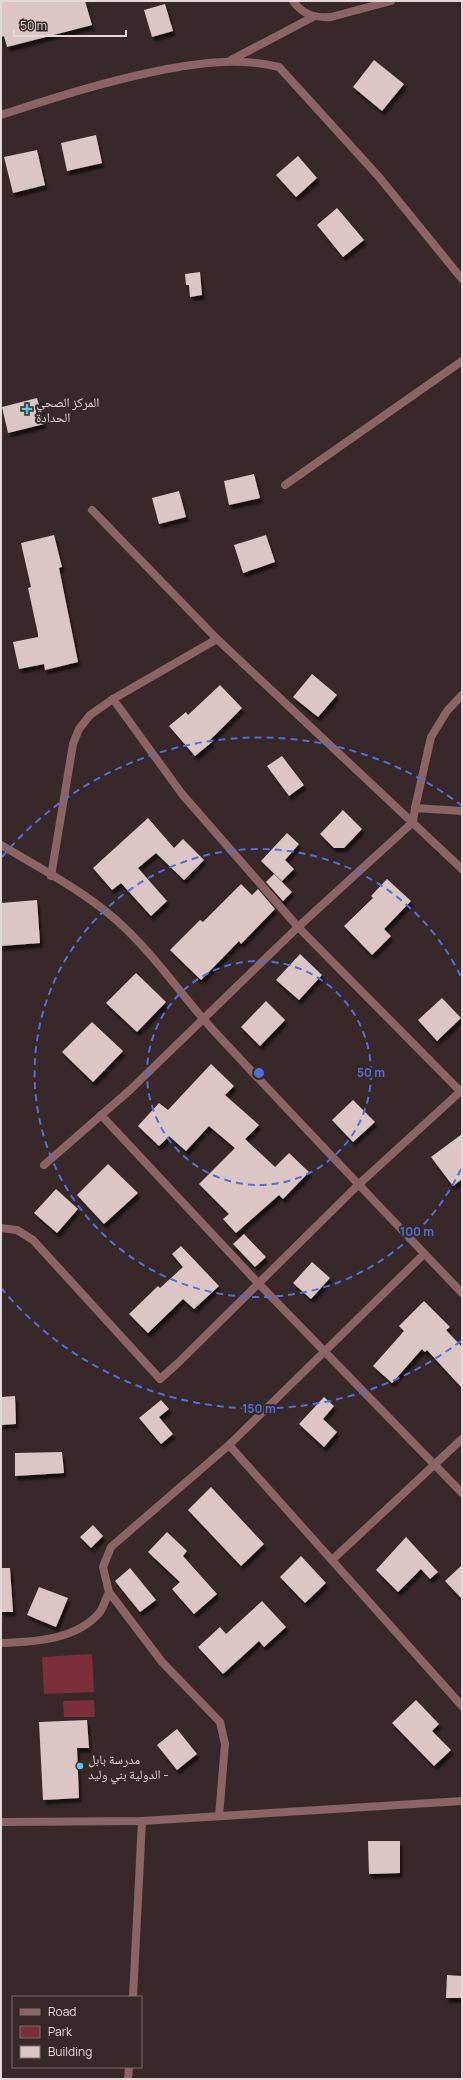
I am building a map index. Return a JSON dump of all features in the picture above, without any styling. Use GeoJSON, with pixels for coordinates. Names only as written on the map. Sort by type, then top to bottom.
{"type":"FeatureCollection","features":[{"type":"Feature","properties":{"kind":"street"},"geometry":{"type":"LineString","coordinates":[[293,1],[305,13],[313,17],[331,18],[391,1]]}},
{"type":"Feature","properties":{"kind":"street"},"geometry":{"type":"LineString","coordinates":[[230,60],[313,17]]}},
{"type":"Feature","properties":{"kind":"street"},"geometry":{"type":"LineString","coordinates":[[1,115],[95,85],[190,65],[230,60],[264,63],[278,66],[379,177],[462,279]]}},
{"type":"Feature","properties":{"kind":"street"},"geometry":{"type":"LineString","coordinates":[[285,485],[462,361]]}},
{"type":"Feature","properties":{"kind":"street"},"geometry":{"type":"LineString","coordinates":[[92,510],[217,639],[462,869]]}},
{"type":"Feature","properties":{"kind":"street"},"geometry":{"type":"LineString","coordinates":[[51,876],[73,744],[79,729],[90,715],[113,699],[217,639]]}},
{"type":"Feature","properties":{"kind":"street"},"geometry":{"type":"LineString","coordinates":[[44,1165],[101,1115],[298,927],[413,822],[431,737],[446,711],[462,695]]}},
{"type":"Feature","properties":{"kind":"street"},"geometry":{"type":"LineString","coordinates":[[1,1228],[17,1230],[33,1240],[160,1379],[358,1185],[461,1091],[298,927],[182,794],[113,699]]}},
{"type":"Feature","properties":{"kind":"street"},"geometry":{"type":"LineString","coordinates":[[415,808],[462,811]]}},
{"type":"Feature","properties":{"kind":"street"},"geometry":{"type":"LineString","coordinates":[[1,845],[51,876],[115,919],[146,950],[203,1019],[358,1185],[462,1293]]}},
{"type":"Feature","properties":{"kind":"street"},"geometry":{"type":"LineString","coordinates":[[101,1115],[258,1283],[462,1493]]}},
{"type":"Feature","properties":{"kind":"street"},"geometry":{"type":"LineString","coordinates":[[219,1816],[225,1744],[220,1722],[162,1662],[109,1592],[103,1567],[111,1547],[229,1445],[424,1254]]}},
{"type":"Feature","properties":{"kind":"street"},"geometry":{"type":"LineString","coordinates":[[332,1560],[462,1439]]}},
{"type":"Feature","properties":{"kind":"street"},"geometry":{"type":"LineString","coordinates":[[229,1445],[462,1706]]}},
{"type":"Feature","properties":{"kind":"street"},"geometry":{"type":"LineString","coordinates":[[1,1643],[56,1638],[78,1629],[100,1612],[109,1592]]}},
{"type":"Feature","properties":{"kind":"street"},"geometry":{"type":"LineString","coordinates":[[1,1822],[142,1821],[462,1801]]}},
{"type":"Feature","properties":{"kind":"street"},"geometry":{"type":"LineString","coordinates":[[133,1996],[142,1821]]}},
{"type":"Feature","properties":{"kind":"street"},"geometry":{"type":"LineString","coordinates":[[128,2079],[129,2068]]}},
{"type":"Feature","properties":{"kind":"green space"},"geometry":{"type":"Polygon","coordinates":[[[92,1654],[94,1692],[44,1694],[42,1657],[92,1654]]]}},
{"type":"Feature","properties":{"kind":"green space"},"geometry":{"type":"Polygon","coordinates":[[[94,1700],[95,1717],[64,1717],[63,1701],[94,1700]]]}},
{"type":"Feature","properties":{"kind":"building"},"geometry":{"type":"Polygon","coordinates":[[[1,1],[85,1],[92,25],[7,47],[4,36],[1,37],[1,1]]]}},
{"type":"Feature","properties":{"kind":"building"},"geometry":{"type":"Polygon","coordinates":[[[165,4],[173,31],[152,37],[144,10],[165,4]]]}},
{"type":"Feature","properties":{"kind":"building"},"geometry":{"type":"Polygon","coordinates":[[[374,60],[404,84],[382,111],[353,87],[374,60]]]}},
{"type":"Feature","properties":{"kind":"building"},"geometry":{"type":"Polygon","coordinates":[[[96,135],[102,163],[67,171],[61,143],[96,135]]]}},
{"type":"Feature","properties":{"kind":"building"},"geometry":{"type":"Polygon","coordinates":[[[37,150],[45,185],[13,193],[4,157],[37,150]]]}},
{"type":"Feature","properties":{"kind":"building"},"geometry":{"type":"Polygon","coordinates":[[[298,156],[317,178],[296,197],[276,175],[298,156]]]}},
{"type":"Feature","properties":{"kind":"building"},"geometry":{"type":"Polygon","coordinates":[[[337,208],[364,240],[343,257],[317,225],[337,208]]]}},
{"type":"Feature","properties":{"kind":"building"},"geometry":{"type":"Polygon","coordinates":[[[200,272],[202,295],[190,297],[189,285],[186,285],[185,274],[200,272]]]}},
{"type":"Feature","properties":{"kind":"building"},"geometry":{"type":"Polygon","coordinates":[[[37,398],[44,424],[8,433],[2,407],[37,398]]]}},
{"type":"Feature","properties":{"kind":"building"},"geometry":{"type":"Polygon","coordinates":[[[254,474],[260,498],[229,505],[224,481],[254,474]]]}},
{"type":"Feature","properties":{"kind":"building"},"geometry":{"type":"Polygon","coordinates":[[[179,491],[186,517],[159,524],[152,498],[179,491]]]}},
{"type":"Feature","properties":{"kind":"building"},"geometry":{"type":"Polygon","coordinates":[[[54,535],[62,567],[59,568],[78,662],[45,670],[44,664],[19,669],[13,642],[38,637],[28,588],[31,587],[21,543],[54,535]]]}},
{"type":"Feature","properties":{"kind":"building"},"geometry":{"type":"Polygon","coordinates":[[[266,535],[275,562],[243,573],[234,545],[266,535]]]}},
{"type":"Feature","properties":{"kind":"building"},"geometry":{"type":"Polygon","coordinates":[[[312,674],[337,695],[318,717],[293,697],[312,674]]]}},
{"type":"Feature","properties":{"kind":"building"},"geometry":{"type":"Polygon","coordinates":[[[220,685],[242,708],[210,740],[212,742],[195,756],[169,726],[186,712],[188,715],[220,685]]]}},
{"type":"Feature","properties":{"kind":"building"},"geometry":{"type":"Polygon","coordinates":[[[282,756],[304,785],[289,796],[267,766],[282,756]]]}},
{"type":"Feature","properties":{"kind":"building"},"geometry":{"type":"Polygon","coordinates":[[[343,810],[362,829],[344,848],[334,848],[320,834],[343,810]]]}},
{"type":"Feature","properties":{"kind":"building"},"geometry":{"type":"Polygon","coordinates":[[[148,818],[174,848],[183,839],[204,860],[184,880],[156,853],[138,868],[167,901],[151,916],[121,883],[112,890],[93,868],[148,818]]]}},
{"type":"Feature","properties":{"kind":"building"},"geometry":{"type":"Polygon","coordinates":[[[287,833],[299,844],[285,860],[294,869],[282,881],[261,861],[287,833]]]}},
{"type":"Feature","properties":{"kind":"building"},"geometry":{"type":"Polygon","coordinates":[[[274,874],[292,892],[283,901],[266,882],[274,874]]]}},
{"type":"Feature","properties":{"kind":"building"},"geometry":{"type":"Polygon","coordinates":[[[387,879],[411,901],[384,929],[391,936],[372,955],[344,926],[373,898],[371,896],[387,879]]]}},
{"type":"Feature","properties":{"kind":"building"},"geometry":{"type":"Polygon","coordinates":[[[241,884],[252,895],[258,889],[275,909],[241,944],[239,941],[201,980],[170,950],[200,920],[203,922],[241,884]]]}},
{"type":"Feature","properties":{"kind":"building"},"geometry":{"type":"Polygon","coordinates":[[[37,900],[40,943],[1,946],[1,903],[37,900]]]}},
{"type":"Feature","properties":{"kind":"building"},"geometry":{"type":"Polygon","coordinates":[[[300,954],[322,975],[299,1000],[276,980],[300,954]]]}},
{"type":"Feature","properties":{"kind":"building"},"geometry":{"type":"Polygon","coordinates":[[[136,973],[166,1002],[137,1032],[106,1003],[136,973]]]}},
{"type":"Feature","properties":{"kind":"building"},"geometry":{"type":"Polygon","coordinates":[[[442,998],[461,1018],[437,1041],[418,1020],[442,998]]]}},
{"type":"Feature","properties":{"kind":"building"},"geometry":{"type":"Polygon","coordinates":[[[266,1001],[285,1020],[260,1046],[241,1027],[266,1001]]]}},
{"type":"Feature","properties":{"kind":"building"},"geometry":{"type":"Polygon","coordinates":[[[92,1022],[123,1051],[93,1082],[62,1052],[92,1022]]]}},
{"type":"Feature","properties":{"kind":"building"},"geometry":{"type":"Polygon","coordinates":[[[211,1064],[234,1086],[225,1095],[259,1125],[245,1139],[275,1167],[289,1153],[309,1172],[283,1199],[279,1195],[236,1233],[223,1219],[229,1214],[199,1184],[235,1148],[209,1126],[186,1151],[169,1136],[159,1146],[138,1126],[159,1103],[168,1110],[211,1064]]]}},
{"type":"Feature","properties":{"kind":"building"},"geometry":{"type":"Polygon","coordinates":[[[353,1100],[375,1122],[353,1142],[332,1120],[353,1100]]]}},
{"type":"Feature","properties":{"kind":"building"},"geometry":{"type":"Polygon","coordinates":[[[462,1134],[462,1179],[453,1186],[431,1157],[462,1134]]]}},
{"type":"Feature","properties":{"kind":"building"},"geometry":{"type":"Polygon","coordinates":[[[108,1164],[138,1193],[104,1224],[77,1195],[108,1164]]]}},
{"type":"Feature","properties":{"kind":"building"},"geometry":{"type":"Polygon","coordinates":[[[56,1189],[78,1209],[57,1233],[34,1213],[56,1189]]]}},
{"type":"Feature","properties":{"kind":"building"},"geometry":{"type":"Polygon","coordinates":[[[244,1234],[266,1257],[255,1267],[233,1244],[244,1234]]]}},
{"type":"Feature","properties":{"kind":"building"},"geometry":{"type":"Polygon","coordinates":[[[181,1246],[219,1286],[194,1309],[183,1299],[148,1333],[129,1314],[158,1286],[160,1288],[183,1267],[172,1254],[181,1246]]]}},
{"type":"Feature","properties":{"kind":"building"},"geometry":{"type":"Polygon","coordinates":[[[312,1262],[330,1278],[311,1299],[293,1283],[312,1262]]]}},
{"type":"Feature","properties":{"kind":"building"},"geometry":{"type":"Polygon","coordinates":[[[424,1301],[450,1327],[446,1330],[462,1347],[462,1388],[427,1350],[425,1352],[422,1349],[392,1383],[373,1366],[404,1331],[399,1326],[424,1301]]]}},
{"type":"Feature","properties":{"kind":"building"},"geometry":{"type":"Polygon","coordinates":[[[15,1396],[16,1424],[1,1425],[1,1397],[15,1396]]]}},
{"type":"Feature","properties":{"kind":"building"},"geometry":{"type":"Polygon","coordinates":[[[324,1397],[334,1406],[323,1419],[337,1432],[324,1447],[299,1424],[324,1397]]]}},
{"type":"Feature","properties":{"kind":"building"},"geometry":{"type":"Polygon","coordinates":[[[161,1400],[169,1409],[159,1417],[173,1434],[161,1444],[139,1418],[161,1400]]]}},
{"type":"Feature","properties":{"kind":"building"},"geometry":{"type":"Polygon","coordinates":[[[62,1452],[64,1473],[15,1476],[15,1453],[62,1452]]]}},
{"type":"Feature","properties":{"kind":"building"},"geometry":{"type":"Polygon","coordinates":[[[211,1487],[264,1544],[241,1566],[188,1510],[211,1487]]]}},
{"type":"Feature","properties":{"kind":"building"},"geometry":{"type":"Polygon","coordinates":[[[93,1525],[103,1536],[91,1548],[80,1537],[93,1525]]]}},
{"type":"Feature","properties":{"kind":"building"},"geometry":{"type":"Polygon","coordinates":[[[167,1532],[187,1551],[183,1556],[217,1594],[194,1614],[172,1589],[180,1582],[148,1552],[167,1532]]]}},
{"type":"Feature","properties":{"kind":"building"},"geometry":{"type":"Polygon","coordinates":[[[406,1537],[438,1572],[430,1579],[421,1569],[398,1592],[376,1570],[406,1537]]]}},
{"type":"Feature","properties":{"kind":"building"},"geometry":{"type":"Polygon","coordinates":[[[301,1556],[326,1583],[305,1603],[280,1577],[301,1556]]]}},
{"type":"Feature","properties":{"kind":"building"},"geometry":{"type":"Polygon","coordinates":[[[462,1565],[462,1599],[445,1581],[462,1565]]]}},
{"type":"Feature","properties":{"kind":"building"},"geometry":{"type":"Polygon","coordinates":[[[1,1568],[10,1568],[13,1612],[1,1612],[1,1568]]]}},
{"type":"Feature","properties":{"kind":"building"},"geometry":{"type":"Polygon","coordinates":[[[130,1568],[156,1600],[140,1612],[115,1581],[130,1568]]]}},
{"type":"Feature","properties":{"kind":"building"},"geometry":{"type":"Polygon","coordinates":[[[39,1587],[68,1598],[56,1627],[27,1615],[39,1587]]]}},
{"type":"Feature","properties":{"kind":"building"},"geometry":{"type":"Polygon","coordinates":[[[262,1601],[286,1627],[264,1647],[259,1641],[223,1674],[198,1647],[220,1627],[226,1634],[262,1601]]]}},
{"type":"Feature","properties":{"kind":"building"},"geometry":{"type":"Polygon","coordinates":[[[416,1700],[439,1724],[432,1731],[451,1750],[434,1766],[392,1723],[416,1700]]]}},
{"type":"Feature","properties":{"kind":"building"},"geometry":{"type":"Polygon","coordinates":[[[87,1720],[89,1748],[77,1748],[79,1798],[43,1800],[39,1722],[87,1720]]]}},
{"type":"Feature","properties":{"kind":"building"},"geometry":{"type":"Polygon","coordinates":[[[177,1729],[197,1754],[177,1770],[157,1745],[177,1729]]]}},
{"type":"Feature","properties":{"kind":"building"},"geometry":{"type":"Polygon","coordinates":[[[368,1841],[400,1841],[400,1873],[369,1874],[368,1841]]]}},
{"type":"Feature","properties":{"kind":"building"},"geometry":{"type":"Polygon","coordinates":[[[447,1975],[462,1976],[462,1998],[446,1998],[447,1975]]]}},
{"type":"Feature","properties":{"kind":"place","name":"المركز الصحي الحدادة"},"geometry":{"type":"Point","coordinates":[27,409]}},
{"type":"Feature","properties":{"kind":"place","name":"مدرسة بابل الدولية بني وليد -"},"geometry":{"type":"Point","coordinates":[80,1766]}}]}
